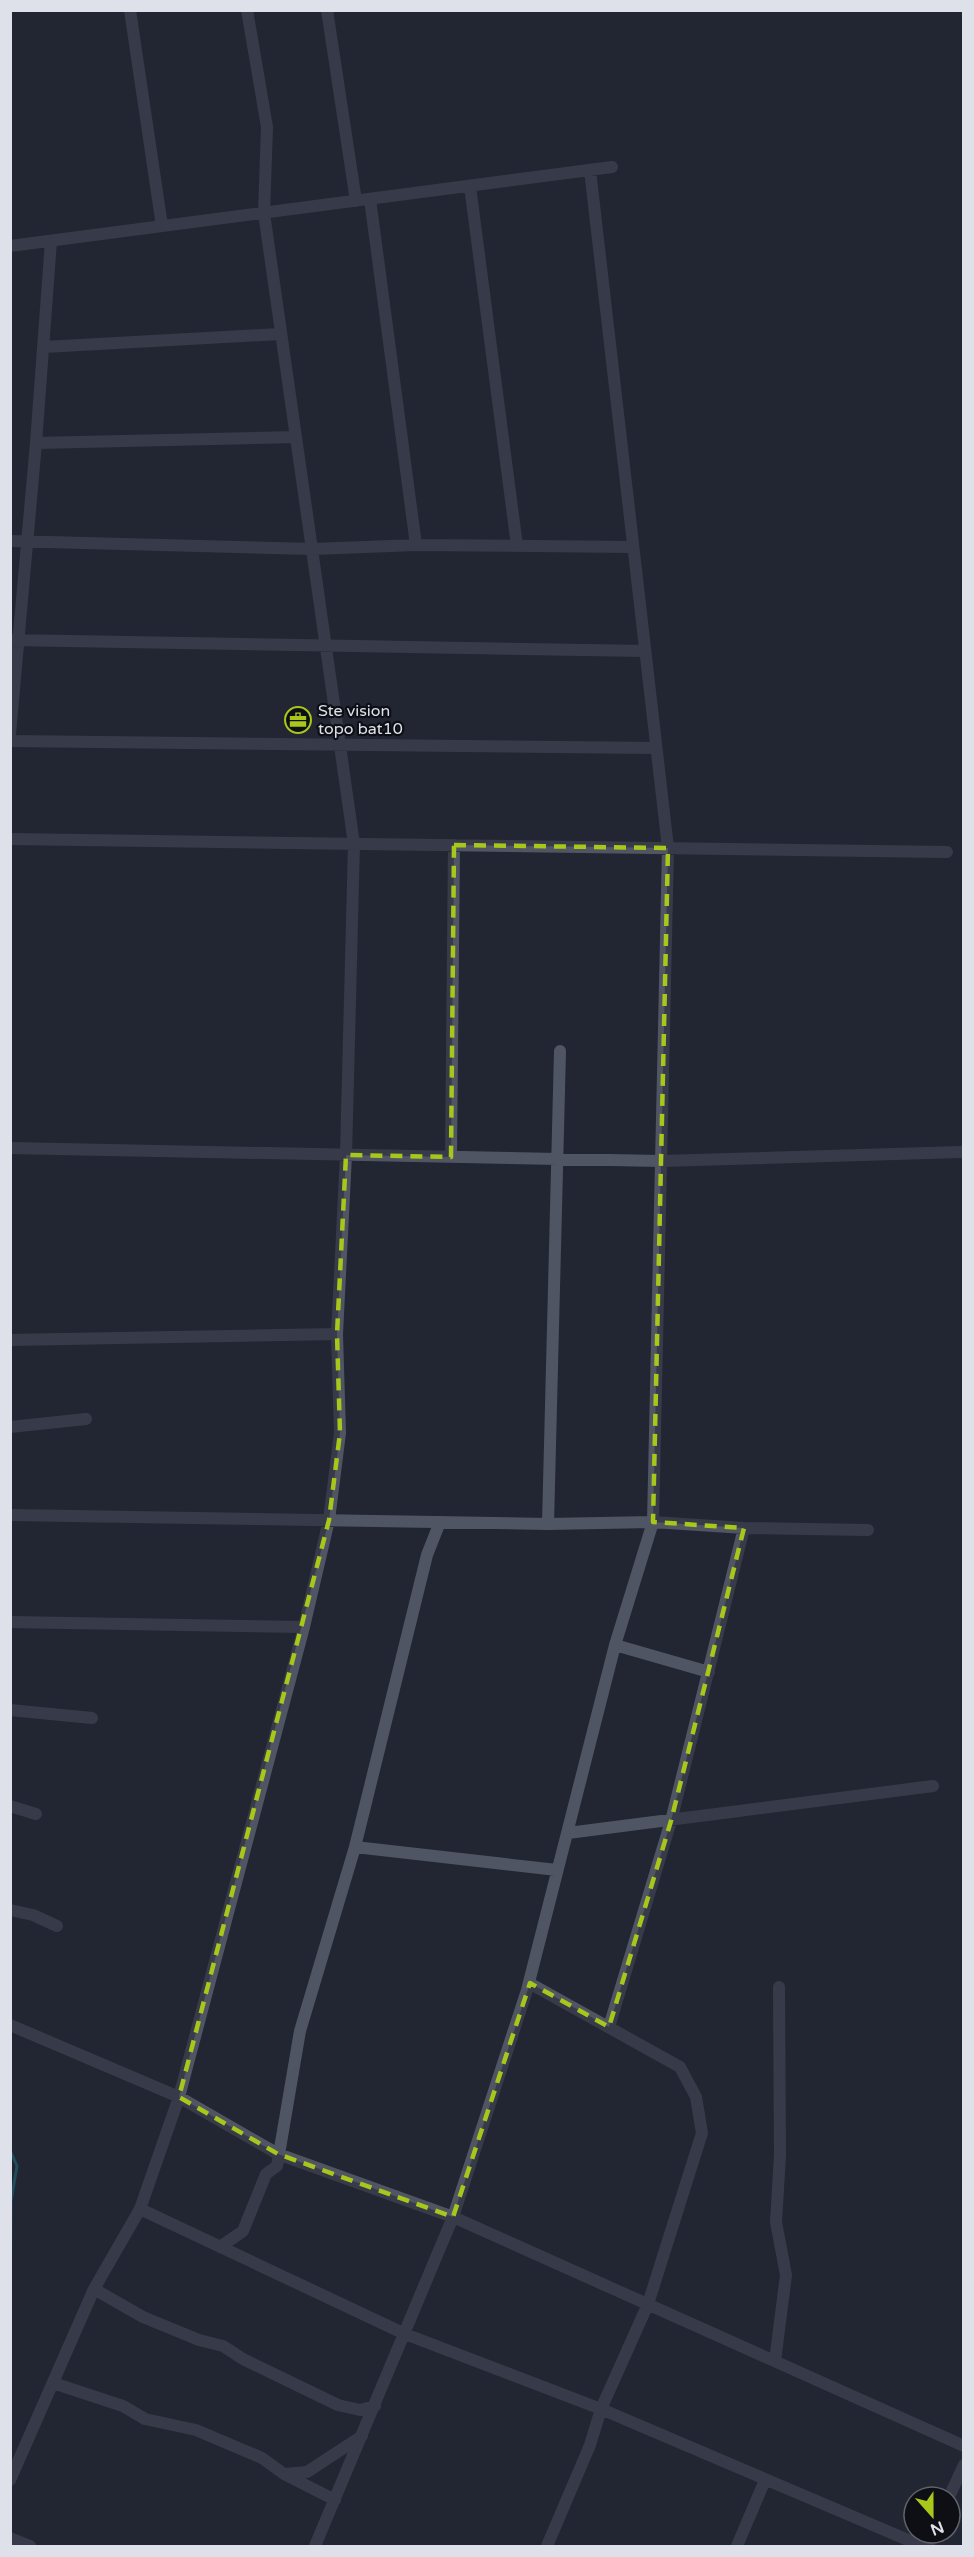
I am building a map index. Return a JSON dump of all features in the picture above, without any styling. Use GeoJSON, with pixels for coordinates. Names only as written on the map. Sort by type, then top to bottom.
{"type":"FeatureCollection","features":[{"type":"Feature","properties":{"kind":"street"},"geometry":{"type":"LineString","coordinates":[[129,10],[162,226]]}},
{"type":"Feature","properties":{"kind":"street"},"geometry":{"type":"LineString","coordinates":[[10,2480],[94,2289],[140,2209],[179,2097],[304,1627],[329,1520],[340,1433],[337,1334],[346,1155],[354,844],[264,213],[267,127],[247,10]]}},
{"type":"Feature","properties":{"kind":"street"},"geometry":{"type":"LineString","coordinates":[[327,10],[356,201]]}},
{"type":"Feature","properties":{"kind":"street"},"geometry":{"type":"LineString","coordinates":[[10,246],[612,167]]}},
{"type":"Feature","properties":{"kind":"street"},"geometry":{"type":"LineString","coordinates":[[315,2547],[453,2217],[529,1983],[615,1645],[653,1522],[668,848],[590,170]]}},
{"type":"Feature","properties":{"kind":"street"},"geometry":{"type":"LineString","coordinates":[[470,186],[517,546]]}},
{"type":"Feature","properties":{"kind":"street"},"geometry":{"type":"LineString","coordinates":[[370,199],[416,545]]}},
{"type":"Feature","properties":{"kind":"street"},"geometry":{"type":"LineString","coordinates":[[10,734],[14,640],[27,542],[51,241]]}},
{"type":"Feature","properties":{"kind":"street"},"geometry":{"type":"LineString","coordinates":[[44,347],[280,334]]}},
{"type":"Feature","properties":{"kind":"street"},"geometry":{"type":"LineString","coordinates":[[36,444],[296,437]]}},
{"type":"Feature","properties":{"kind":"street"},"geometry":{"type":"LineString","coordinates":[[10,541],[313,549],[416,545],[633,547]]}},
{"type":"Feature","properties":{"kind":"street"},"geometry":{"type":"LineString","coordinates":[[14,640],[645,651]]}},
{"type":"Feature","properties":{"kind":"street"},"geometry":{"type":"LineString","coordinates":[[10,741],[656,748]]}},
{"type":"Feature","properties":{"kind":"street"},"geometry":{"type":"LineString","coordinates":[[10,839],[947,852]]}},
{"type":"Feature","properties":{"kind":"street"},"geometry":{"type":"LineString","coordinates":[[451,1157],[454,845]]}},
{"type":"Feature","properties":{"kind":"street"},"geometry":{"type":"LineString","coordinates":[[548,1524],[560,1051]]}},
{"type":"Feature","properties":{"kind":"street"},"geometry":{"type":"LineString","coordinates":[[10,1148],[661,1161],[961,1152]]}},
{"type":"Feature","properties":{"kind":"street"},"geometry":{"type":"LineString","coordinates":[[10,1340],[337,1334]]}},
{"type":"Feature","properties":{"kind":"street"},"geometry":{"type":"LineString","coordinates":[[10,1427],[86,1419]]}},
{"type":"Feature","properties":{"kind":"street"},"geometry":{"type":"LineString","coordinates":[[10,1515],[548,1524],[653,1522],[868,1530]]}},
{"type":"Feature","properties":{"kind":"street"},"geometry":{"type":"LineString","coordinates":[[220,2247],[243,2231],[248,2224],[252,2203],[266,2174],[277,2166],[300,2031],[356,1847],[427,1555],[440,1522]]}},
{"type":"Feature","properties":{"kind":"street"},"geometry":{"type":"LineString","coordinates":[[609,2027],[671,1821],[744,1527]]}},
{"type":"Feature","properties":{"kind":"street"},"geometry":{"type":"LineString","coordinates":[[10,1622],[304,1627]]}},
{"type":"Feature","properties":{"kind":"street"},"geometry":{"type":"LineString","coordinates":[[615,1645],[709,1672]]}},
{"type":"Feature","properties":{"kind":"street"},"geometry":{"type":"LineString","coordinates":[[10,1710],[92,1718]]}},
{"type":"Feature","properties":{"kind":"street"},"geometry":{"type":"LineString","coordinates":[[568,1833],[933,1786]]}},
{"type":"Feature","properties":{"kind":"street"},"geometry":{"type":"LineString","coordinates":[[10,1806],[36,1814]]}},
{"type":"Feature","properties":{"kind":"street"},"geometry":{"type":"LineString","coordinates":[[356,1847],[557,1870]]}},
{"type":"Feature","properties":{"kind":"street"},"geometry":{"type":"LineString","coordinates":[[10,1910],[57,1926]]}},
{"type":"Feature","properties":{"kind":"street"},"geometry":{"type":"LineString","coordinates":[[529,1983],[680,2067],[696,2097],[702,2133],[648,2304],[601,2409],[590,2445],[547,2547]]}},
{"type":"Feature","properties":{"kind":"street"},"geometry":{"type":"LineString","coordinates":[[775,2361],[786,2275],[776,2222],[780,2143],[779,1987]]}},
{"type":"Feature","properties":{"kind":"street"},"geometry":{"type":"LineString","coordinates":[[10,2025],[179,2097],[278,2154],[453,2217],[963,2446]]}},
{"type":"Feature","properties":{"kind":"street"},"geometry":{"type":"LineString","coordinates":[[140,2209],[405,2334],[601,2409],[922,2547]]}},
{"type":"Feature","properties":{"kind":"street"},"geometry":{"type":"LineString","coordinates":[[94,2289],[143,2317],[199,2340],[223,2346],[243,2359],[338,2406],[360,2410],[375,2406]]}},
{"type":"Feature","properties":{"kind":"street"},"geometry":{"type":"LineString","coordinates":[[53,2383],[123,2406],[145,2419],[196,2430],[262,2457],[284,2474],[335,2500]]}},
{"type":"Feature","properties":{"kind":"street"},"geometry":{"type":"LineString","coordinates":[[284,2474],[307,2472],[362,2436]]}},
{"type":"Feature","properties":{"kind":"street"},"geometry":{"type":"LineString","coordinates":[[954,2485],[963,2465]]}},
{"type":"Feature","properties":{"kind":"street"},"geometry":{"type":"LineString","coordinates":[[737,2547],[765,2480]]}},
{"type":"Feature","properties":{"kind":"street"},"geometry":{"type":"LineString","coordinates":[[10,2538],[30,2547]]}},
{"type":"Feature","properties":{"kind":"highlighted area"},"geometry":{"type":"Polygon","coordinates":[[[454,845],[668,848],[653,1522],[744,1528],[671,1821],[609,2027],[530,1983],[453,2217],[278,2154],[179,2097],[329,1520],[340,1433],[337,1334],[346,1155],[451,1157],[454,845]]]}},
{"type":"Feature","properties":{"kind":"waterway"},"geometry":{"type":"LineString","coordinates":[[10,2150],[17,2166],[11,2201],[10,2310]]}},
{"type":"Feature","properties":{"kind":"place","name":"Ste vision topo bat10"},"geometry":{"type":"Point","coordinates":[298,720]}}]}
